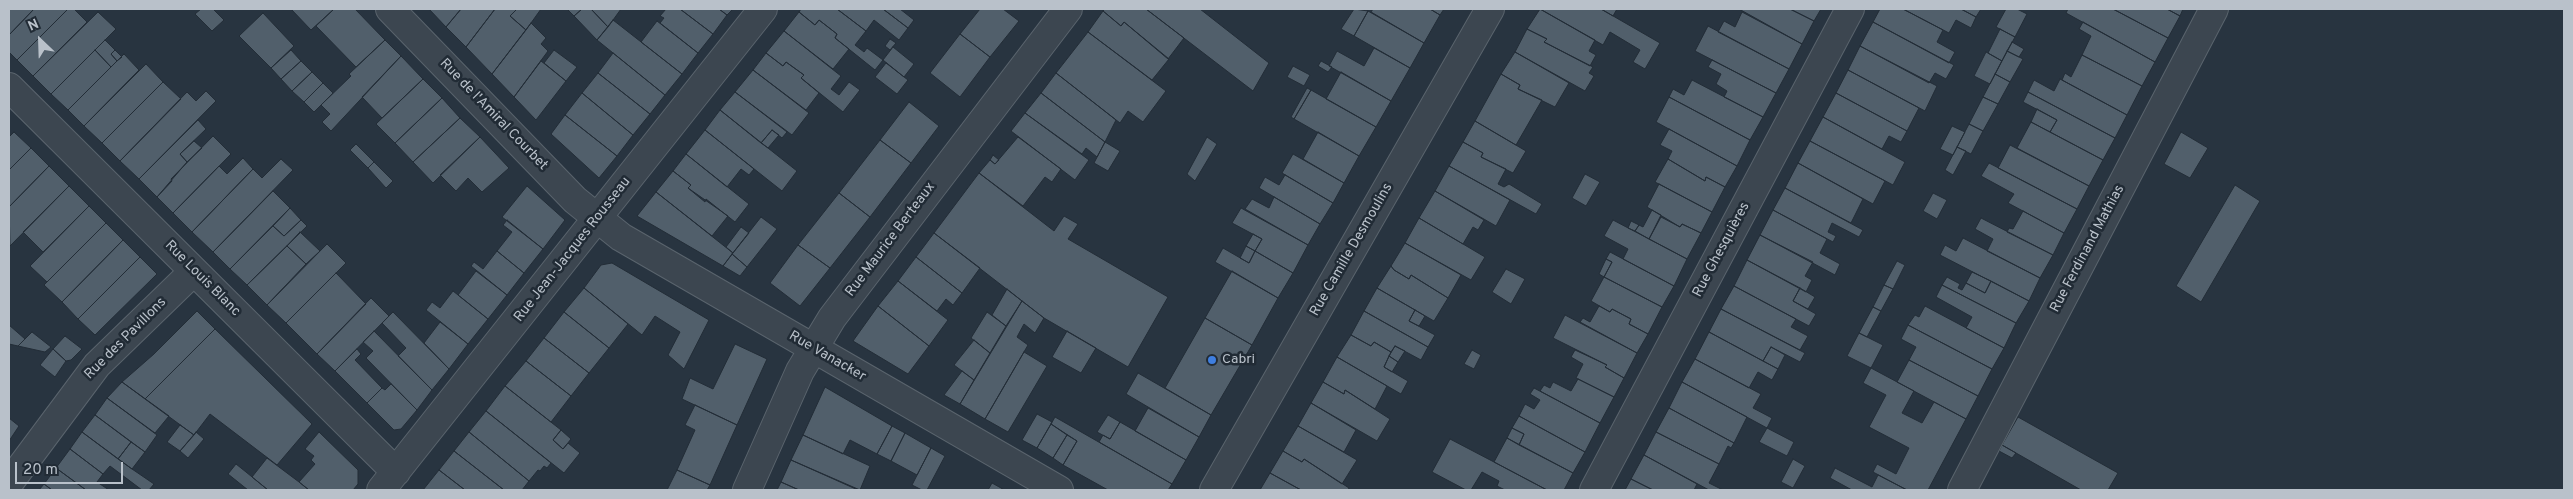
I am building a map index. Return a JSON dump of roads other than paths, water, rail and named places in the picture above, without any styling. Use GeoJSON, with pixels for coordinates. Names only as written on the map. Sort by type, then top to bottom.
{"type":"FeatureCollection","features":[{"type":"Feature","properties":{"kind":"street","name":"Rue de l'Amiral Courbet"},"geometry":{"type":"LineString","coordinates":[[390,9],[575,200],[597,219]]}},
{"type":"Feature","properties":{"kind":"street","name":"Rue Jean-Jacques Rousseau"},"geometry":{"type":"LineString","coordinates":[[389,481],[763,9]]}},
{"type":"Feature","properties":{"kind":"street","name":"Rue Maurice Berteaux"},"geometry":{"type":"LineString","coordinates":[[747,490],[812,348],[832,318],[1068,9]]}},
{"type":"Feature","properties":{"kind":"street","name":"Rue Camille Desmoulins"},"geometry":{"type":"LineString","coordinates":[[1214,490],[1490,9]]}},
{"type":"Feature","properties":{"kind":"street","name":"Rue Ghesquières"},"geometry":{"type":"LineString","coordinates":[[1594,490],[1850,9]]}},
{"type":"Feature","properties":{"kind":"street","name":"Rue Ferdinand Mathias"},"geometry":{"type":"LineString","coordinates":[[1962,490],[2214,9]]}},
{"type":"Feature","properties":{"kind":"street","name":"Rue Louis Blanc"},"geometry":{"type":"LineString","coordinates":[[9,87],[194,271],[389,481]]}},
{"type":"Feature","properties":{"kind":"street","name":"Rue Vanacker"},"geometry":{"type":"LineString","coordinates":[[597,219],[621,237],[1059,490]]}},
{"type":"Feature","properties":{"kind":"street","name":"Rue des Pavillons"},"geometry":{"type":"LineString","coordinates":[[9,483],[97,365],[194,271]]}},
{"type":"Feature","properties":{"kind":"place","name":"Cabri"},"geometry":{"type":"Point","coordinates":[1212,360]}}]}
